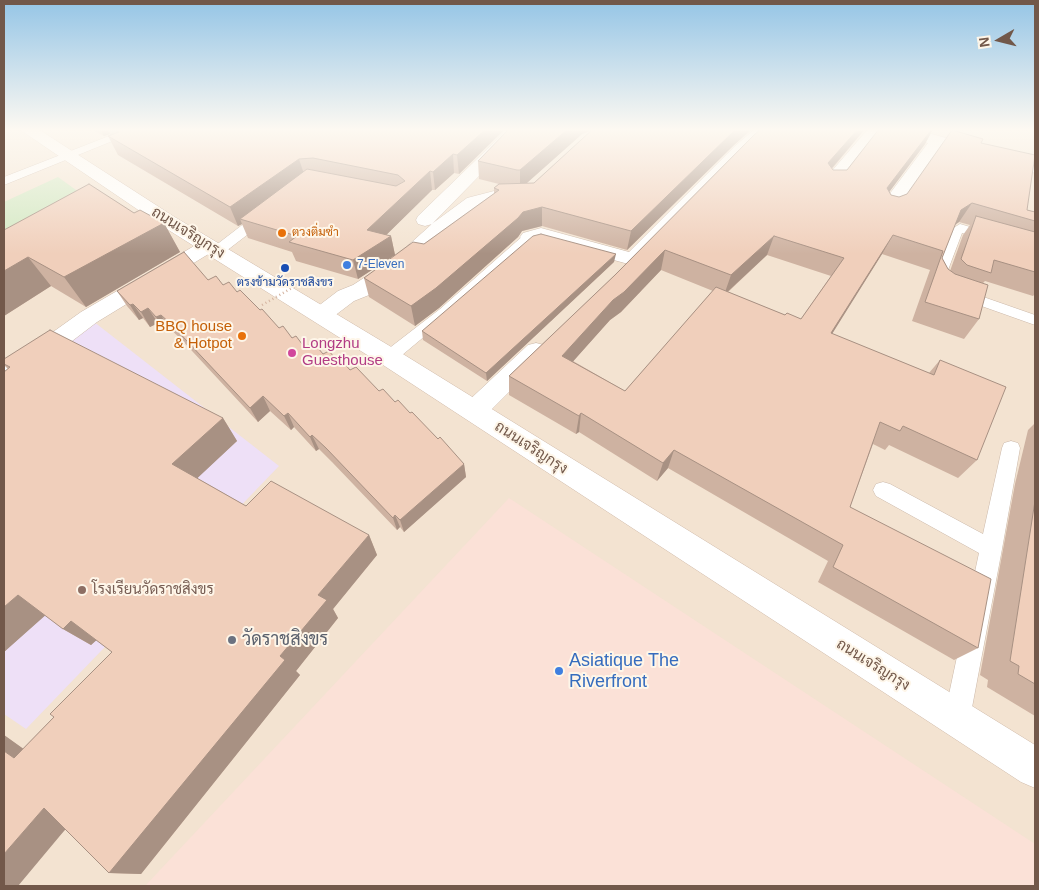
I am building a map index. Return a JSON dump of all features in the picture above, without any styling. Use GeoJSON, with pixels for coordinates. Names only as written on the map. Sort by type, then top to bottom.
{"type":"FeatureCollection","features":[{"type":"Feature","properties":{"kind":"street","name":"ถนนเจริญกรุง"},"geometry":{"type":"LineString","coordinates":[[91,171],[212,249],[389,357],[1035,768]]}},
{"type":"Feature","properties":{"kind":"street"},"geometry":{"type":"LineString","coordinates":[[321,315],[346,296],[397,248],[474,171]]}},
{"type":"Feature","properties":{"kind":"street"},"geometry":{"type":"LineString","coordinates":[[614,277],[720,171]]}},
{"type":"Feature","properties":{"kind":"street"},"geometry":{"type":"LineString","coordinates":[[831,183],[841,171]]}},
{"type":"Feature","properties":{"kind":"street"},"geometry":{"type":"LineString","coordinates":[[888,208],[915,171]]}},
{"type":"Feature","properties":{"kind":"street"},"geometry":{"type":"LineString","coordinates":[[346,296],[361,290],[400,263],[473,202],[494,196],[526,196],[540,184]]}},
{"type":"Feature","properties":{"kind":"street"},"geometry":{"type":"LineString","coordinates":[[530,237],[541,234],[632,259]]}},
{"type":"Feature","properties":{"kind":"street"},"geometry":{"type":"LineString","coordinates":[[4,380],[88,317],[212,249]]}},
{"type":"Feature","properties":{"kind":"street"},"geometry":{"type":"LineString","coordinates":[[474,411],[554,335]]}},
{"type":"Feature","properties":{"kind":"lane"},"geometry":{"type":"LineString","coordinates":[[4,181],[31,171]]}},
{"type":"Feature","properties":{"kind":"lane"},"geometry":{"type":"LineString","coordinates":[[4,191],[41,171]]}},
{"type":"Feature","properties":{"kind":"lane"},"geometry":{"type":"LineString","coordinates":[[212,249],[274,208]]}},
{"type":"Feature","properties":{"kind":"lane"},"geometry":{"type":"LineString","coordinates":[[1035,250],[960,228],[957,230],[938,278],[941,285],[947,290],[1035,320]]}},
{"type":"Feature","properties":{"kind":"lane"},"geometry":{"type":"LineString","coordinates":[[389,357],[530,237]]}},
{"type":"Feature","properties":{"kind":"lane"},"geometry":{"type":"LineString","coordinates":[[957,718],[1011,448]]}},
{"type":"Feature","properties":{"kind":"lane"},"geometry":{"type":"LineString","coordinates":[[883,490],[991,549]]}},
{"type":"Feature","properties":{"kind":"path"},"geometry":{"type":"LineString","coordinates":[[262,305],[299,284]]}},
{"type":"Feature","properties":{"kind":"shaded area"},"geometry":{"type":"Polygon","coordinates":[[[4,171],[1035,171],[1035,886],[4,886],[4,171]]]}},
{"type":"Feature","properties":{"kind":"shaded area","name":"โรงเรียนวัดราชสิงขร"},"geometry":{"type":"Polygon","coordinates":[[[89,318],[279,466],[26,729],[4,714],[4,381],[89,318]]]}},
{"type":"Feature","properties":{"kind":"shaded area","name":"Asiatique The Riverfront"},"geometry":{"type":"Polygon","coordinates":[[[509,498],[1035,844],[1035,886],[145,886],[509,498]]]}},
{"type":"Feature","properties":{"kind":"green space"},"geometry":{"type":"Polygon","coordinates":[[[58,177],[105,211],[4,270],[4,202],[58,177]]]}},
{"type":"Feature","properties":{"kind":"building"},"geometry":{"type":"Polygon","coordinates":[[[167,171],[282,171],[230,207],[167,171]]]}},
{"type":"Feature","properties":{"kind":"building"},"geometry":{"type":"Polygon","coordinates":[[[305,171],[315,171],[396,186],[405,181],[398,175],[376,171],[435,171],[430,171],[367,230],[391,236],[353,260],[289,242],[297,236],[240,219],[305,171]]]}},
{"type":"Feature","properties":{"kind":"building"},"geometry":{"type":"Polygon","coordinates":[[[548,171],[693,171],[631,231],[542,207],[523,212],[436,288],[411,306],[364,278],[413,242],[424,244],[499,190],[494,188],[499,184],[534,183],[548,171]]]}},
{"type":"Feature","properties":{"kind":"building"},"geometry":{"type":"Polygon","coordinates":[[[719,171],[900,171],[887,188],[891,195],[899,197],[907,194],[924,171],[1033,171],[1027,210],[1035,212],[1035,221],[972,203],[961,210],[942,258],[948,269],[955,274],[988,285],[979,319],[925,302],[943,251],[893,235],[831,333],[934,375],[940,360],[1006,387],[977,460],[903,426],[900,431],[880,422],[850,507],[991,579],[978,648],[833,567],[843,545],[674,450],[663,463],[581,413],[579,416],[509,376],[615,275],[719,171]],[[774,236],[731,275],[665,250],[624,292],[613,300],[562,356],[625,391],[716,287],[785,315],[787,313],[801,319],[844,258],[774,236]]]}},
{"type":"Feature","properties":{"kind":"building"},"geometry":{"type":"Polygon","coordinates":[[[89,184],[134,213],[140,210],[164,223],[64,277],[28,257],[4,271],[4,230],[89,184]]]}},
{"type":"Feature","properties":{"kind":"building"},"geometry":{"type":"Polygon","coordinates":[[[976,216],[1035,232],[1035,272],[994,260],[991,273],[967,265],[961,259],[976,216]]]}},
{"type":"Feature","properties":{"kind":"building"},"geometry":{"type":"Polygon","coordinates":[[[541,234],[616,254],[486,373],[422,331],[533,236],[541,234]]]}},
{"type":"Feature","properties":{"kind":"building"},"geometry":{"type":"Polygon","coordinates":[[[184,252],[208,280],[216,276],[223,285],[229,282],[237,292],[240,290],[260,310],[262,309],[279,328],[283,326],[292,338],[296,336],[305,348],[313,342],[323,354],[329,351],[339,363],[342,361],[350,370],[356,367],[379,391],[383,389],[395,402],[398,400],[438,439],[440,437],[464,464],[400,520],[395,515],[393,518],[326,448],[312,435],[310,437],[288,413],[284,416],[263,396],[250,408],[161,315],[156,317],[148,308],[141,312],[133,304],[130,305],[117,291],[184,252]]]}},
{"type":"Feature","properties":{"kind":"building"},"geometry":{"type":"Polygon","coordinates":[[[50,330],[223,418],[172,464],[246,506],[271,481],[369,535],[318,595],[327,600],[280,656],[285,660],[109,873],[44,808],[4,854],[4,751],[14,758],[54,717],[50,714],[112,652],[71,621],[63,629],[18,595],[4,607],[4,372],[10,367],[4,364],[4,359],[50,330]]]}},
{"type":"Feature","properties":{"kind":"building"},"geometry":{"type":"Polygon","coordinates":[[[1035,501],[1035,684],[1018,674],[1019,666],[1010,661],[1035,501]]]}},
{"type":"Feature","properties":{"kind":"place","name":"ตวงติ่มซำ"},"geometry":{"type":"Point","coordinates":[282,233]}},
{"type":"Feature","properties":{"kind":"place","name":"7-Eleven"},"geometry":{"type":"Point","coordinates":[347,265]}},
{"type":"Feature","properties":{"kind":"place","name":"ตรงข้ามวัดราชสิงขร"},"geometry":{"type":"Point","coordinates":[285,268]}},
{"type":"Feature","properties":{"kind":"place","name":"BBQ house & Hotpot"},"geometry":{"type":"Point","coordinates":[242,336]}},
{"type":"Feature","properties":{"kind":"place","name":"Longzhu Guesthouse"},"geometry":{"type":"Point","coordinates":[292,353]}},
{"type":"Feature","properties":{"kind":"place","name":"โรงเรียนวัดราชสิงขร"},"geometry":{"type":"Point","coordinates":[82,590]}},
{"type":"Feature","properties":{"kind":"place","name":"วัดราชสิงขร"},"geometry":{"type":"Point","coordinates":[232,640]}},
{"type":"Feature","properties":{"kind":"place","name":"Asiatique The Riverfront"},"geometry":{"type":"Point","coordinates":[559,671]}}]}
